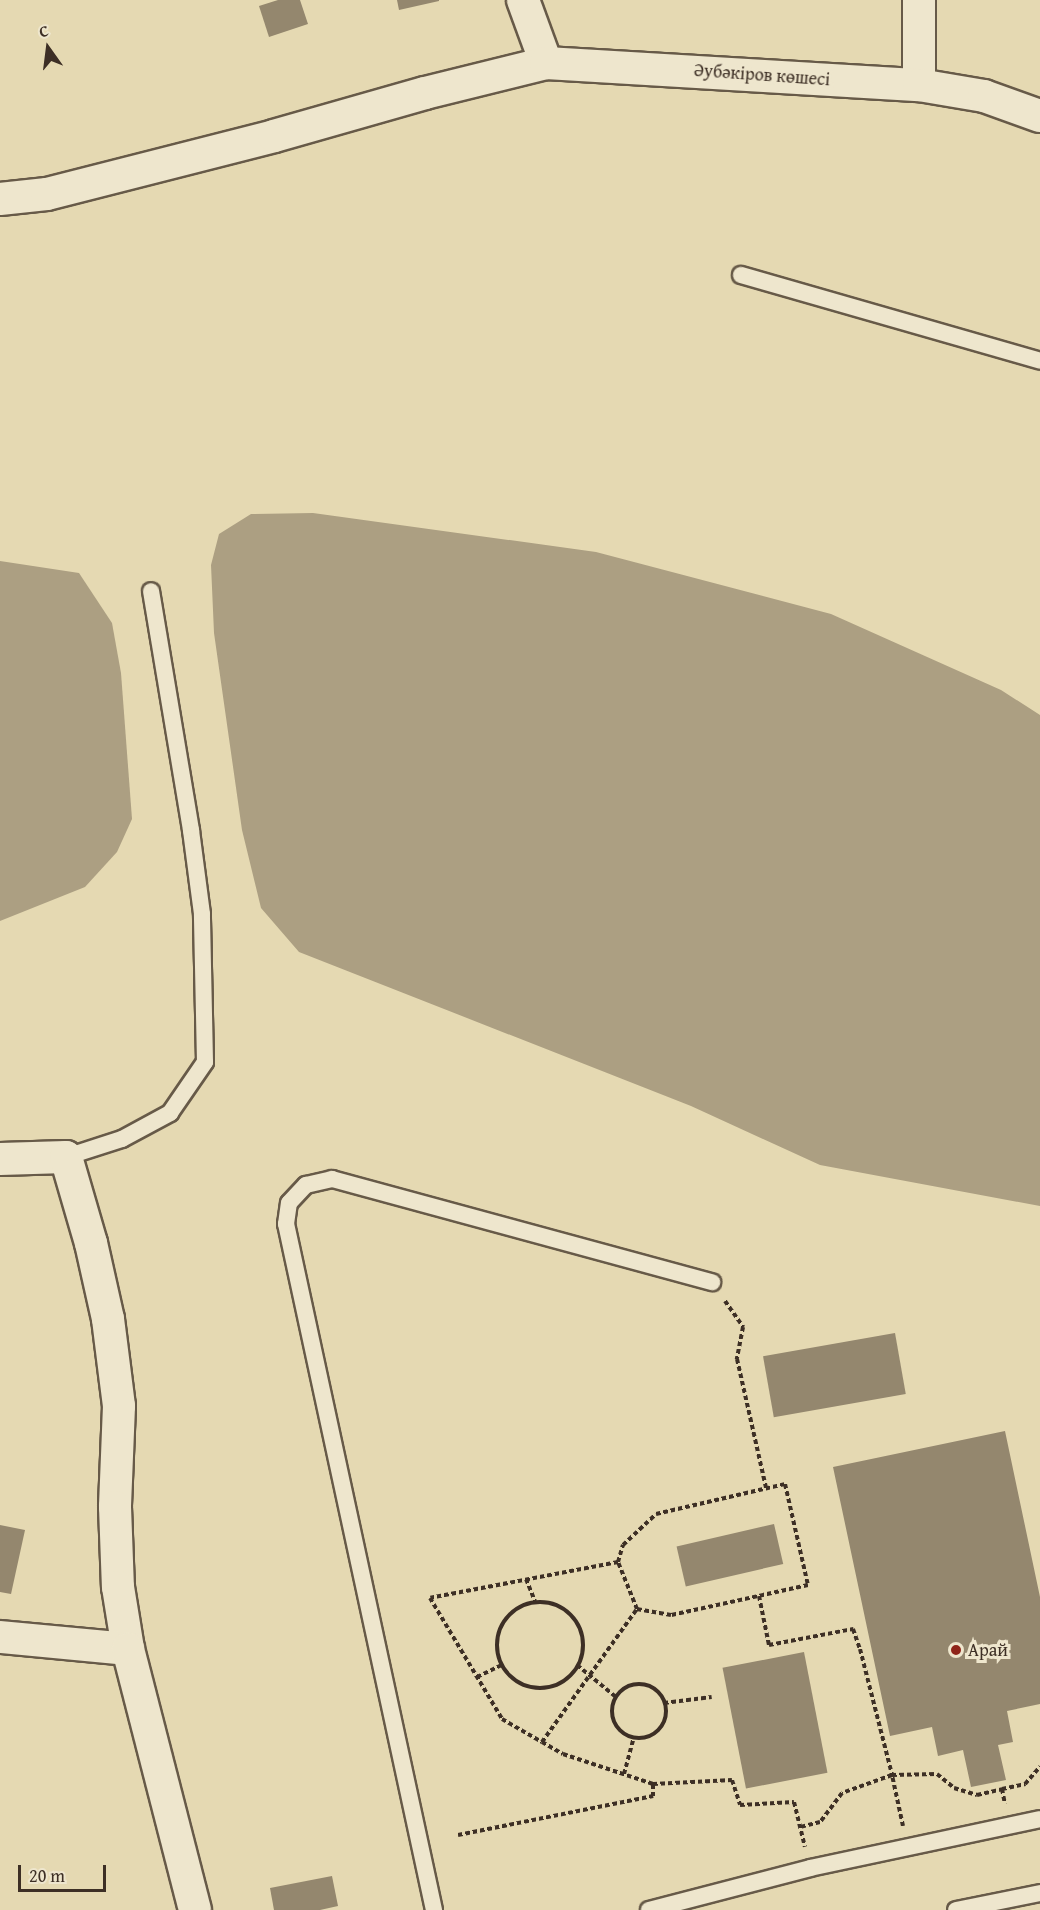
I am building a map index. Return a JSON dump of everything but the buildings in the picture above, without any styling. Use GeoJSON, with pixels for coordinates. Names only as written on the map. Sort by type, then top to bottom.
{"type":"FeatureCollection","features":[{"type":"Feature","properties":{"kind":"street"},"geometry":{"type":"LineString","coordinates":[[524,0],[546,63]]}},
{"type":"Feature","properties":{"kind":"street"},"geometry":{"type":"LineString","coordinates":[[919,0],[920,85]]}},
{"type":"Feature","properties":{"kind":"street","name":"Әубәкіров көшесі"},"geometry":{"type":"LineString","coordinates":[[0,199],[48,194],[546,63],[920,85],[984,96],[1040,116]]}},
{"type":"Feature","properties":{"kind":"street"},"geometry":{"type":"LineString","coordinates":[[0,1159],[66,1157],[91,1243],[114,1356],[119,1406],[115,1507],[118,1587],[128,1649],[195,1910]]}},
{"type":"Feature","properties":{"kind":"street"},"geometry":{"type":"LineString","coordinates":[[0,1637],[128,1649]]}},
{"type":"Feature","properties":{"kind":"lane"},"geometry":{"type":"LineString","coordinates":[[741,275],[1040,361]]}},
{"type":"Feature","properties":{"kind":"lane"},"geometry":{"type":"LineString","coordinates":[[66,1157],[122,1139],[170,1113],[205,1062],[202,914],[191,830],[151,591]]}},
{"type":"Feature","properties":{"kind":"lane"},"geometry":{"type":"LineString","coordinates":[[434,1910],[286,1224],[289,1203],[306,1185],[332,1179],[712,1282]]}},
{"type":"Feature","properties":{"kind":"lane"},"geometry":{"type":"LineString","coordinates":[[649,1910],[810,1868],[1040,1819]]}},
{"type":"Feature","properties":{"kind":"lane"},"geometry":{"type":"LineString","coordinates":[[956,1910],[1040,1893]]}},
{"type":"Feature","properties":{"kind":"path"},"geometry":{"type":"LineString","coordinates":[[712,1282],[743,1327],[737,1359],[766,1488]]}},
{"type":"Feature","properties":{"kind":"path"},"geometry":{"type":"LineString","coordinates":[[785,1484],[808,1585],[671,1615],[637,1609],[618,1562],[624,1545],[656,1514],[785,1484]]}},
{"type":"Feature","properties":{"kind":"path"},"geometry":{"type":"LineString","coordinates":[[618,1562],[430,1598],[502,1719],[563,1754],[653,1784],[732,1780],[740,1805],[794,1802],[810,1868]]}},
{"type":"Feature","properties":{"kind":"path"},"geometry":{"type":"LineString","coordinates":[[526,1579],[535,1601]]}},
{"type":"Feature","properties":{"kind":"path"},"geometry":{"type":"LineString","coordinates":[[759,1596],[769,1645],[853,1629],[892,1775],[908,1846]]}},
{"type":"Feature","properties":{"kind":"path"},"geometry":{"type":"LineString","coordinates":[[535,1601],[556,1604],[573,1616],[582,1634],[582,1655],[573,1673],[556,1685],[535,1688],[516,1680],[502,1665],[497,1645],[502,1624],[516,1609],[535,1601]]}},
{"type":"Feature","properties":{"kind":"path"},"geometry":{"type":"LineString","coordinates":[[542,1742],[637,1609]]}},
{"type":"Feature","properties":{"kind":"path"},"geometry":{"type":"LineString","coordinates":[[477,1677],[502,1665]]}},
{"type":"Feature","properties":{"kind":"path"},"geometry":{"type":"LineString","coordinates":[[577,1665],[616,1697]]}},
{"type":"Feature","properties":{"kind":"path"},"geometry":{"type":"LineString","coordinates":[[643,1683],[660,1692],[664,1702],[667,1710],[661,1728],[644,1738],[625,1736],[612,1721],[612,1702],[624,1687],[643,1683]]}},
{"type":"Feature","properties":{"kind":"path"},"geometry":{"type":"LineString","coordinates":[[664,1702],[712,1697]]}},
{"type":"Feature","properties":{"kind":"path"},"geometry":{"type":"LineString","coordinates":[[623,1774],[634,1737]]}},
{"type":"Feature","properties":{"kind":"path"},"geometry":{"type":"LineString","coordinates":[[800,1827],[820,1822],[842,1793],[892,1775],[937,1774],[954,1788],[976,1795],[1025,1784],[1040,1767]]}},
{"type":"Feature","properties":{"kind":"path"},"geometry":{"type":"LineString","coordinates":[[458,1835],[653,1796],[653,1784]]}},
{"type":"Feature","properties":{"kind":"path"},"geometry":{"type":"LineString","coordinates":[[1002,1789],[1009,1825]]}},
{"type":"Feature","properties":{"kind":"shaded area"},"geometry":{"type":"Polygon","coordinates":[[[313,513],[596,552],[831,614],[1001,690],[1040,715],[1040,1206],[820,1165],[691,1106],[299,952],[261,908],[242,830],[214,633],[211,565],[219,534],[251,514],[313,513]]]}},
{"type":"Feature","properties":{"kind":"shaded area"},"geometry":{"type":"Polygon","coordinates":[[[0,561],[79,573],[112,623],[121,673],[132,819],[117,852],[85,887],[0,921],[0,561]]]}},
{"type":"Feature","properties":{"kind":"place","name":"Арай"},"geometry":{"type":"Point","coordinates":[956,1650]}}]}
